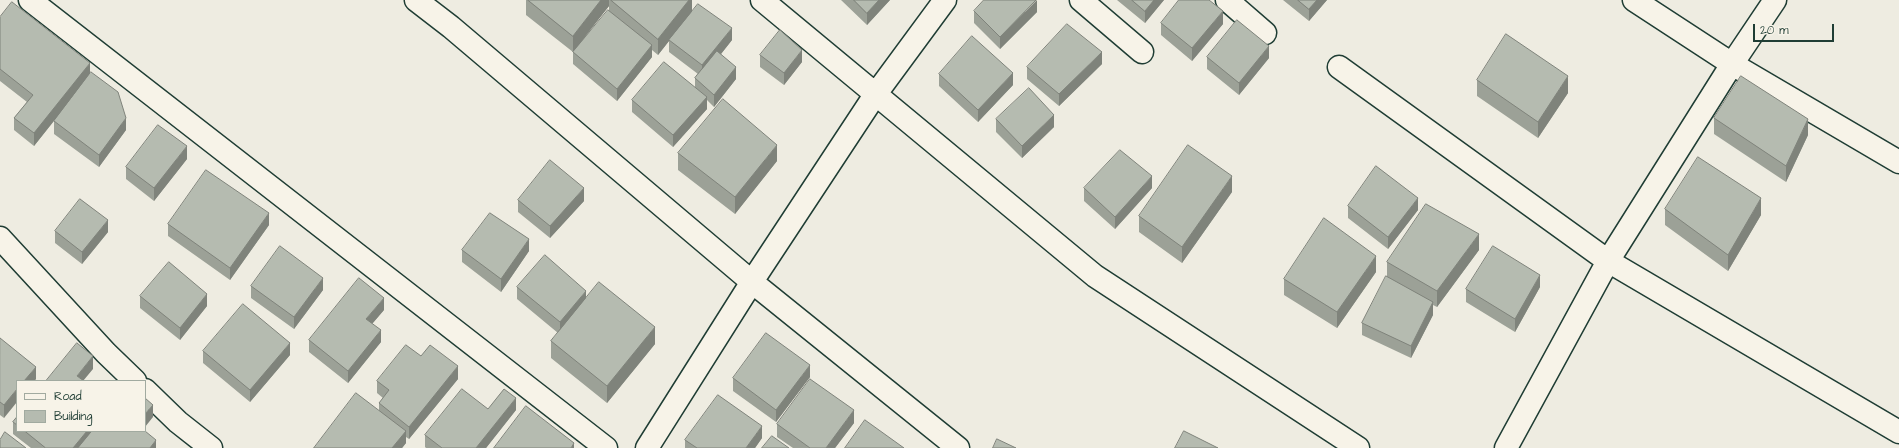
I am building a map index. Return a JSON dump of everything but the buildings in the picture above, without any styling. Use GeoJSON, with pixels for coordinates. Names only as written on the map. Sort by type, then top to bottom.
{"type":"FeatureCollection","features":[{"type":"Feature","properties":{"kind":"street"},"geometry":{"type":"LineString","coordinates":[[30,0],[606,448]]}},
{"type":"Feature","properties":{"kind":"street"},"geometry":{"type":"LineString","coordinates":[[416,0],[451,27],[752,282],[958,448]]}},
{"type":"Feature","properties":{"kind":"street"},"geometry":{"type":"LineString","coordinates":[[762,0],[1095,276],[1358,448]]}},
{"type":"Feature","properties":{"kind":"street"},"geometry":{"type":"LineString","coordinates":[[647,448],[752,282],[875,95],[945,0]]}},
{"type":"Feature","properties":{"kind":"street"},"geometry":{"type":"LineString","coordinates":[[1082,0],[1142,52]]}},
{"type":"Feature","properties":{"kind":"street"},"geometry":{"type":"LineString","coordinates":[[1227,0],[1265,33]]}},
{"type":"Feature","properties":{"kind":"street"},"geometry":{"type":"LineString","coordinates":[[1634,0],[1732,64],[1899,162]]}},
{"type":"Feature","properties":{"kind":"street"},"geometry":{"type":"LineString","coordinates":[[1506,448],[1608,261],[1732,64],[1775,0]]}},
{"type":"Feature","properties":{"kind":"street"},"geometry":{"type":"LineString","coordinates":[[1338,67],[1608,261],[1899,432]]}},
{"type":"Feature","properties":{"kind":"street"},"geometry":{"type":"LineString","coordinates":[[0,238],[106,353],[134,380]]}},
{"type":"Feature","properties":{"kind":"street"},"geometry":{"type":"LineString","coordinates":[[146,391],[178,422],[211,448]]}}]}
